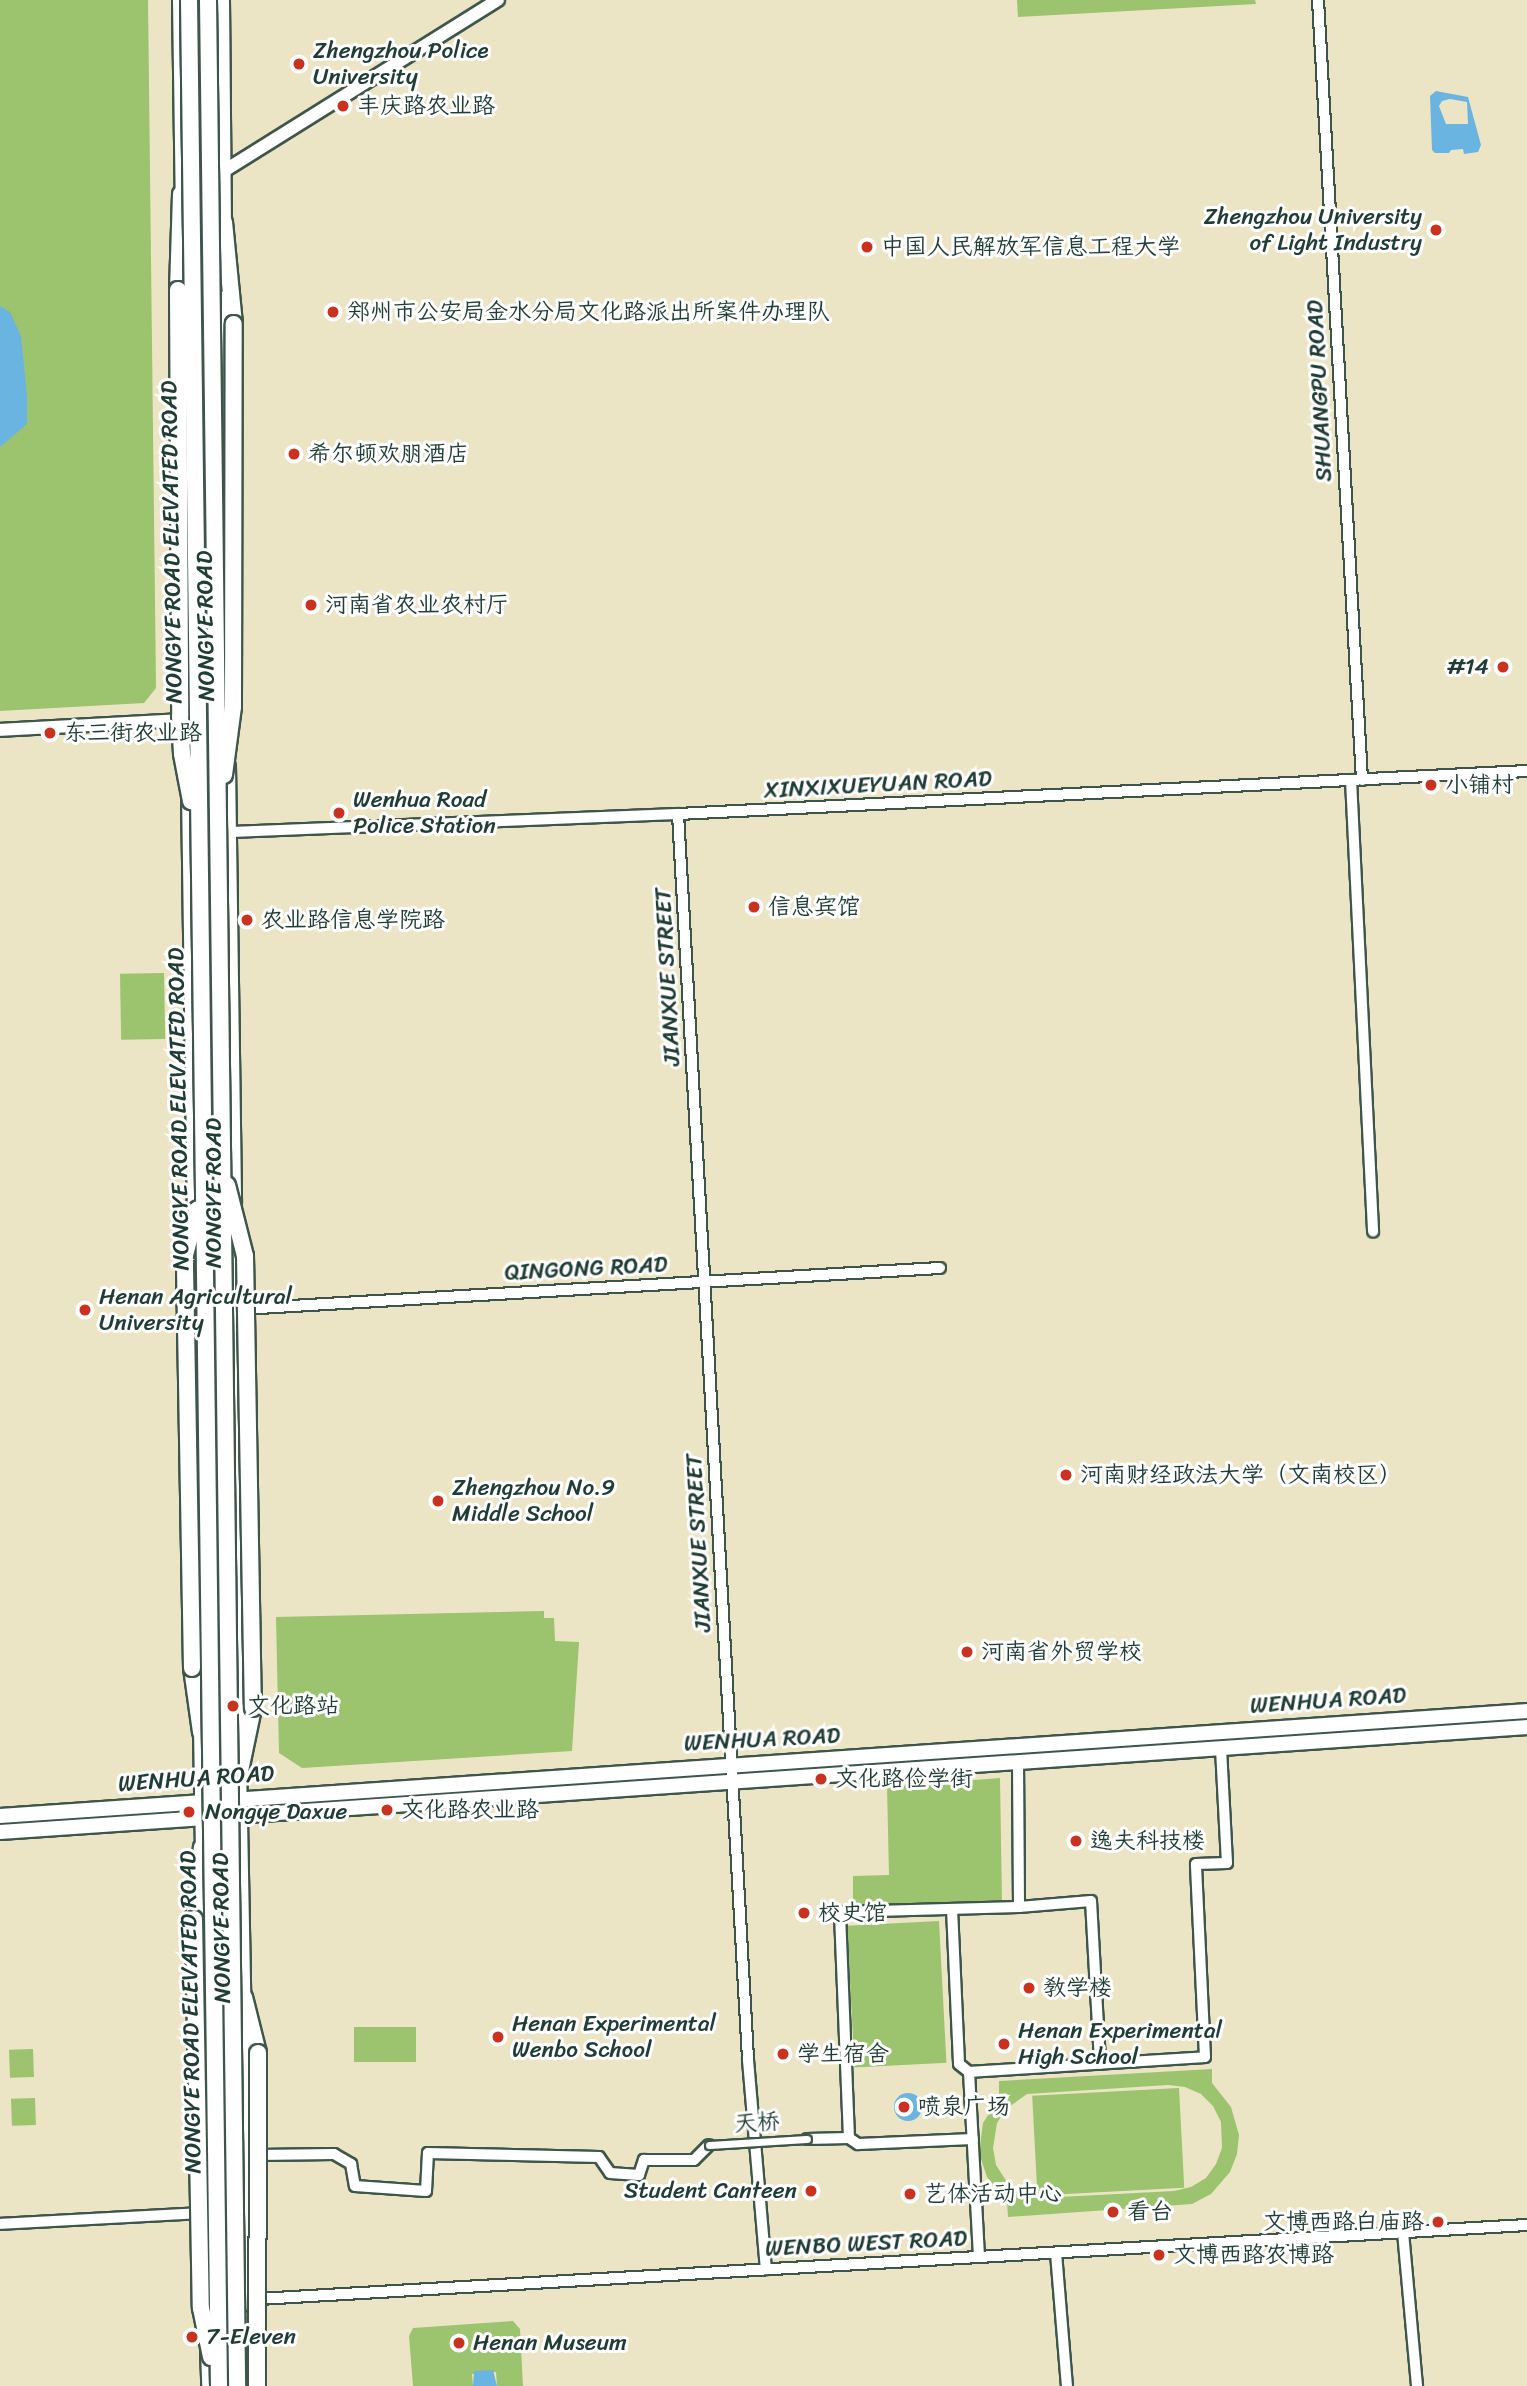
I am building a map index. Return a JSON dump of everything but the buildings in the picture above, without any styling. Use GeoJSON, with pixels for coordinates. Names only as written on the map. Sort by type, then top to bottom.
{"type":"FeatureCollection","features":[{"type":"Feature","properties":{"kind":"highway","name":"NONGYE ROAD ELEVATED ROAD"},"geometry":{"type":"LineString","coordinates":[[189,0],[218,2386]]}},
{"type":"Feature","properties":{"kind":"highway","name":"NONGYE ROAD ELEVATED ROAD"},"geometry":{"type":"LineString","coordinates":[[208,0],[237,2386]]}},
{"type":"Feature","properties":{"kind":"highway"},"geometry":{"type":"LineString","coordinates":[[181,194],[178,290],[180,716],[185,775],[198,830]]}},
{"type":"Feature","properties":{"kind":"highway"},"geometry":{"type":"LineString","coordinates":[[217,816],[233,707],[234,324],[225,222]]}},
{"type":"Feature","properties":{"kind":"highway"},"geometry":{"type":"LineString","coordinates":[[221,1159],[245,1256],[253,1708],[240,1771]]}},
{"type":"Feature","properties":{"kind":"highway"},"geometry":{"type":"LineString","coordinates":[[201,1732],[192,1668],[185,1255],[202,1187]]}},
{"type":"Feature","properties":{"kind":"highway"},"geometry":{"type":"LineString","coordinates":[[202,1847],[194,1919],[201,2308],[218,2386]]}},
{"type":"Feature","properties":{"kind":"highway"},"geometry":{"type":"LineString","coordinates":[[244,1997],[258,2053],[257,2386]]}},
{"type":"Feature","properties":{"kind":"main road","name":"WENHUA ROAD"},"geometry":{"type":"LineString","coordinates":[[0,1816],[1527,1711]]}},
{"type":"Feature","properties":{"kind":"main road","name":"WENHUA ROAD"},"geometry":{"type":"LineString","coordinates":[[0,1832],[1527,1727]]}},
{"type":"Feature","properties":{"kind":"street","name":"NONGYE ROAD"},"geometry":{"type":"LineString","coordinates":[[179,0],[208,2386]]}},
{"type":"Feature","properties":{"kind":"street","name":"NONGYE ROAD"},"geometry":{"type":"LineString","coordinates":[[223,0],[240,1771],[251,2386]]}},
{"type":"Feature","properties":{"kind":"street"},"geometry":{"type":"LineString","coordinates":[[224,171],[498,0]]}},
{"type":"Feature","properties":{"kind":"street","name":"SHUANGPU ROAD"},"geometry":{"type":"LineString","coordinates":[[1318,0],[1356,780],[1373,1231]]}},
{"type":"Feature","properties":{"kind":"street"},"geometry":{"type":"LineString","coordinates":[[0,730],[228,718]]}},
{"type":"Feature","properties":{"kind":"street","name":"XINXIXUEYUAN ROAD"},"geometry":{"type":"LineString","coordinates":[[230,832],[678,814],[1527,771]]}},
{"type":"Feature","properties":{"kind":"street","name":"JIANXUE STREET"},"geometry":{"type":"LineString","coordinates":[[678,814],[748,2060],[766,2269]]}},
{"type":"Feature","properties":{"kind":"street","name":"QINGONG ROAD"},"geometry":{"type":"LineString","coordinates":[[235,1309],[940,1268]]}},
{"type":"Feature","properties":{"kind":"street"},"geometry":{"type":"LineString","coordinates":[[952,1909],[959,2064],[969,2072],[1205,2057],[1196,1864],[1227,1863],[1221,1747]]}},
{"type":"Feature","properties":{"kind":"street"},"geometry":{"type":"LineString","coordinates":[[1018,1762],[1019,1907]]}},
{"type":"Feature","properties":{"kind":"street"},"geometry":{"type":"LineString","coordinates":[[849,2138],[840,1912],[1019,1907],[1091,1901],[1100,2064]]}},
{"type":"Feature","properties":{"kind":"street"},"geometry":{"type":"LineString","coordinates":[[969,2072],[979,2257]]}},
{"type":"Feature","properties":{"kind":"street"},"geometry":{"type":"LineString","coordinates":[[807,2139],[849,2138],[858,2144],[973,2139]]}},
{"type":"Feature","properties":{"kind":"street","name":"天桥"},"geometry":{"type":"LineString","coordinates":[[709,2145],[807,2139]]}},
{"type":"Feature","properties":{"kind":"street"},"geometry":{"type":"LineString","coordinates":[[258,2155],[334,2154],[351,2164],[355,2186],[426,2191],[428,2152],[599,2157],[610,2173],[639,2175],[644,2160],[694,2160],[709,2145]]}},
{"type":"Feature","properties":{"kind":"street"},"geometry":{"type":"LineString","coordinates":[[0,2224],[248,2210]]}},
{"type":"Feature","properties":{"kind":"street","name":"WENBO WEST ROAD"},"geometry":{"type":"LineString","coordinates":[[207,2302],[1527,2225]]}},
{"type":"Feature","properties":{"kind":"street"},"geometry":{"type":"LineString","coordinates":[[1403,2232],[1417,2386]]}},
{"type":"Feature","properties":{"kind":"street"},"geometry":{"type":"LineString","coordinates":[[1056,2252],[1067,2386]]}},
{"type":"Feature","properties":{"kind":"green space"},"geometry":{"type":"Polygon","coordinates":[[[0,0],[148,0],[156,688],[144,703],[0,711],[0,0]]]}},
{"type":"Feature","properties":{"kind":"green space"},"geometry":{"type":"Polygon","coordinates":[[[1017,0],[1255,0],[1256,4],[1018,17],[1017,0]]]}},
{"type":"Feature","properties":{"kind":"green space"},"geometry":{"type":"Polygon","coordinates":[[[164,973],[165,1039],[121,1040],[120,974],[164,973]]]}},
{"type":"Feature","properties":{"kind":"green space"},"geometry":{"type":"Polygon","coordinates":[[[544,1611],[544,1618],[554,1618],[555,1641],[579,1642],[572,1751],[302,1768],[279,1753],[276,1617],[544,1611]]]}},
{"type":"Feature","properties":{"kind":"green space"},"geometry":{"type":"Polygon","coordinates":[[[1000,1778],[1002,1902],[853,1905],[853,1876],[889,1875],[887,1787],[1000,1778]]]}},
{"type":"Feature","properties":{"kind":"green space"},"geometry":{"type":"Polygon","coordinates":[[[939,1921],[946,2063],[855,2068],[847,1926],[939,1921]]]}},
{"type":"Feature","properties":{"kind":"green space"},"geometry":{"type":"Polygon","coordinates":[[[354,2027],[416,2027],[416,2062],[354,2062],[354,2027]]]}},
{"type":"Feature","properties":{"kind":"green space"},"geometry":{"type":"Polygon","coordinates":[[[33,2049],[34,2077],[10,2078],[9,2050],[33,2049]]]}},
{"type":"Feature","properties":{"kind":"green space"},"geometry":{"type":"Polygon","coordinates":[[[1212,2069],[1212,2083],[1231,2107],[1239,2135],[1237,2154],[1230,2172],[1211,2194],[1192,2204],[1008,2217],[1007,2201],[987,2177],[979,2153],[983,2123],[999,2098],[999,2081],[1212,2069]],[[1168,2085],[1027,2094],[1006,2109],[997,2123],[993,2148],[996,2165],[1005,2179],[1017,2190],[1041,2198],[1174,2191],[1191,2187],[1206,2178],[1216,2164],[1222,2148],[1221,2122],[1213,2106],[1201,2094],[1185,2087],[1168,2085]]]}},
{"type":"Feature","properties":{"kind":"green space"},"geometry":{"type":"Polygon","coordinates":[[[1179,2088],[1184,2188],[1037,2196],[1032,2096],[1179,2088]]]}},
{"type":"Feature","properties":{"kind":"green space"},"geometry":{"type":"Polygon","coordinates":[[[35,2098],[36,2125],[12,2126],[11,2099],[35,2098]]]}},
{"type":"Feature","properties":{"kind":"green space"},"geometry":{"type":"Polygon","coordinates":[[[513,2321],[520,2329],[523,2386],[497,2386],[496,2372],[472,2374],[473,2386],[413,2386],[409,2336],[413,2328],[513,2321]]]}},
{"type":"Feature","properties":{"kind":"water"},"geometry":{"type":"Polygon","coordinates":[[[1436,91],[1468,97],[1481,145],[1478,152],[1464,154],[1463,149],[1435,153],[1432,150],[1430,96],[1436,91]],[[1450,99],[1442,101],[1439,106],[1446,124],[1468,124],[1467,102],[1450,99]]]}},
{"type":"Feature","properties":{"kind":"water"},"geometry":{"type":"Polygon","coordinates":[[[0,306],[10,312],[21,336],[27,424],[0,447],[0,306]]]}},
{"type":"Feature","properties":{"kind":"water"},"geometry":{"type":"Polygon","coordinates":[[[908,2093],[918,2097],[922,2107],[918,2117],[908,2121],[898,2117],[894,2107],[898,2097],[908,2093]]]}},
{"type":"Feature","properties":{"kind":"water"},"geometry":{"type":"Polygon","coordinates":[[[493,2370],[497,2386],[473,2386],[474,2371],[493,2370]]]}},
{"type":"Feature","properties":{"kind":"place","name":"Zhengzhou Police University"},"geometry":{"type":"Point","coordinates":[299,64]}},
{"type":"Feature","properties":{"kind":"place","name":"丰庆路农业路"},"geometry":{"type":"Point","coordinates":[343,106]}},
{"type":"Feature","properties":{"kind":"place","name":"Zhengzhou University of Light Industry"},"geometry":{"type":"Point","coordinates":[1436,230]}},
{"type":"Feature","properties":{"kind":"place","name":"中国人民解放军信息工程大学"},"geometry":{"type":"Point","coordinates":[867,247]}},
{"type":"Feature","properties":{"kind":"place","name":"郑州市公安局金水分局文化路派出所案件办理队"},"geometry":{"type":"Point","coordinates":[333,312]}},
{"type":"Feature","properties":{"kind":"place","name":"希尔顿欢朋酒店"},"geometry":{"type":"Point","coordinates":[294,454]}},
{"type":"Feature","properties":{"kind":"place","name":"河南省农业农村厅"},"geometry":{"type":"Point","coordinates":[311,605]}},
{"type":"Feature","properties":{"kind":"place","name":"#14"},"geometry":{"type":"Point","coordinates":[1503,667]}},
{"type":"Feature","properties":{"kind":"place","name":"东三街农业路"},"geometry":{"type":"Point","coordinates":[50,733]}},
{"type":"Feature","properties":{"kind":"place","name":"小铺村"},"geometry":{"type":"Point","coordinates":[1431,785]}},
{"type":"Feature","properties":{"kind":"place","name":"Wenhua Road Police Station"},"geometry":{"type":"Point","coordinates":[339,813]}},
{"type":"Feature","properties":{"kind":"place","name":"信息宾馆"},"geometry":{"type":"Point","coordinates":[754,907]}},
{"type":"Feature","properties":{"kind":"place","name":"农业路信息学院路"},"geometry":{"type":"Point","coordinates":[247,920]}},
{"type":"Feature","properties":{"kind":"place","name":"Henan Agricultural University"},"geometry":{"type":"Point","coordinates":[85,1310]}},
{"type":"Feature","properties":{"kind":"place","name":"河南财经政法大学（文南校区）"},"geometry":{"type":"Point","coordinates":[1066,1475]}},
{"type":"Feature","properties":{"kind":"place","name":"Zhengzhou No.9 Middle School"},"geometry":{"type":"Point","coordinates":[438,1501]}},
{"type":"Feature","properties":{"kind":"place","name":"河南省外贸学校"},"geometry":{"type":"Point","coordinates":[967,1652]}},
{"type":"Feature","properties":{"kind":"place","name":"文化路站"},"geometry":{"type":"Point","coordinates":[233,1706]}},
{"type":"Feature","properties":{"kind":"place","name":"文化路俭学街"},"geometry":{"type":"Point","coordinates":[821,1779]}},
{"type":"Feature","properties":{"kind":"place","name":"文化路农业路"},"geometry":{"type":"Point","coordinates":[387,1810]}},
{"type":"Feature","properties":{"kind":"place","name":"Nongye Daxue"},"geometry":{"type":"Point","coordinates":[189,1812]}},
{"type":"Feature","properties":{"kind":"place","name":"逸夫科技楼"},"geometry":{"type":"Point","coordinates":[1076,1841]}},
{"type":"Feature","properties":{"kind":"place","name":"校史馆"},"geometry":{"type":"Point","coordinates":[804,1913]}},
{"type":"Feature","properties":{"kind":"place","name":"教学楼"},"geometry":{"type":"Point","coordinates":[1029,1988]}},
{"type":"Feature","properties":{"kind":"place","name":"Henan Experimental Wenbo School"},"geometry":{"type":"Point","coordinates":[498,2037]}},
{"type":"Feature","properties":{"kind":"place","name":"Henan Experimental High School"},"geometry":{"type":"Point","coordinates":[1004,2044]}},
{"type":"Feature","properties":{"kind":"place","name":"学生宿舍"},"geometry":{"type":"Point","coordinates":[783,2054]}},
{"type":"Feature","properties":{"kind":"place","name":"喷泉广场"},"geometry":{"type":"Point","coordinates":[904,2107]}},
{"type":"Feature","properties":{"kind":"place","name":"Student Canteen"},"geometry":{"type":"Point","coordinates":[811,2191]}},
{"type":"Feature","properties":{"kind":"place","name":"艺体活动中心"},"geometry":{"type":"Point","coordinates":[910,2194]}},
{"type":"Feature","properties":{"kind":"place","name":"看台"},"geometry":{"type":"Point","coordinates":[1113,2212]}},
{"type":"Feature","properties":{"kind":"place","name":"文博西路白庙路"},"geometry":{"type":"Point","coordinates":[1438,2222]}},
{"type":"Feature","properties":{"kind":"place","name":"文博西路农博路"},"geometry":{"type":"Point","coordinates":[1159,2255]}},
{"type":"Feature","properties":{"kind":"place","name":"7-Eleven"},"geometry":{"type":"Point","coordinates":[192,2337]}},
{"type":"Feature","properties":{"kind":"place","name":"Henan Museum"},"geometry":{"type":"Point","coordinates":[459,2343]}}]}
